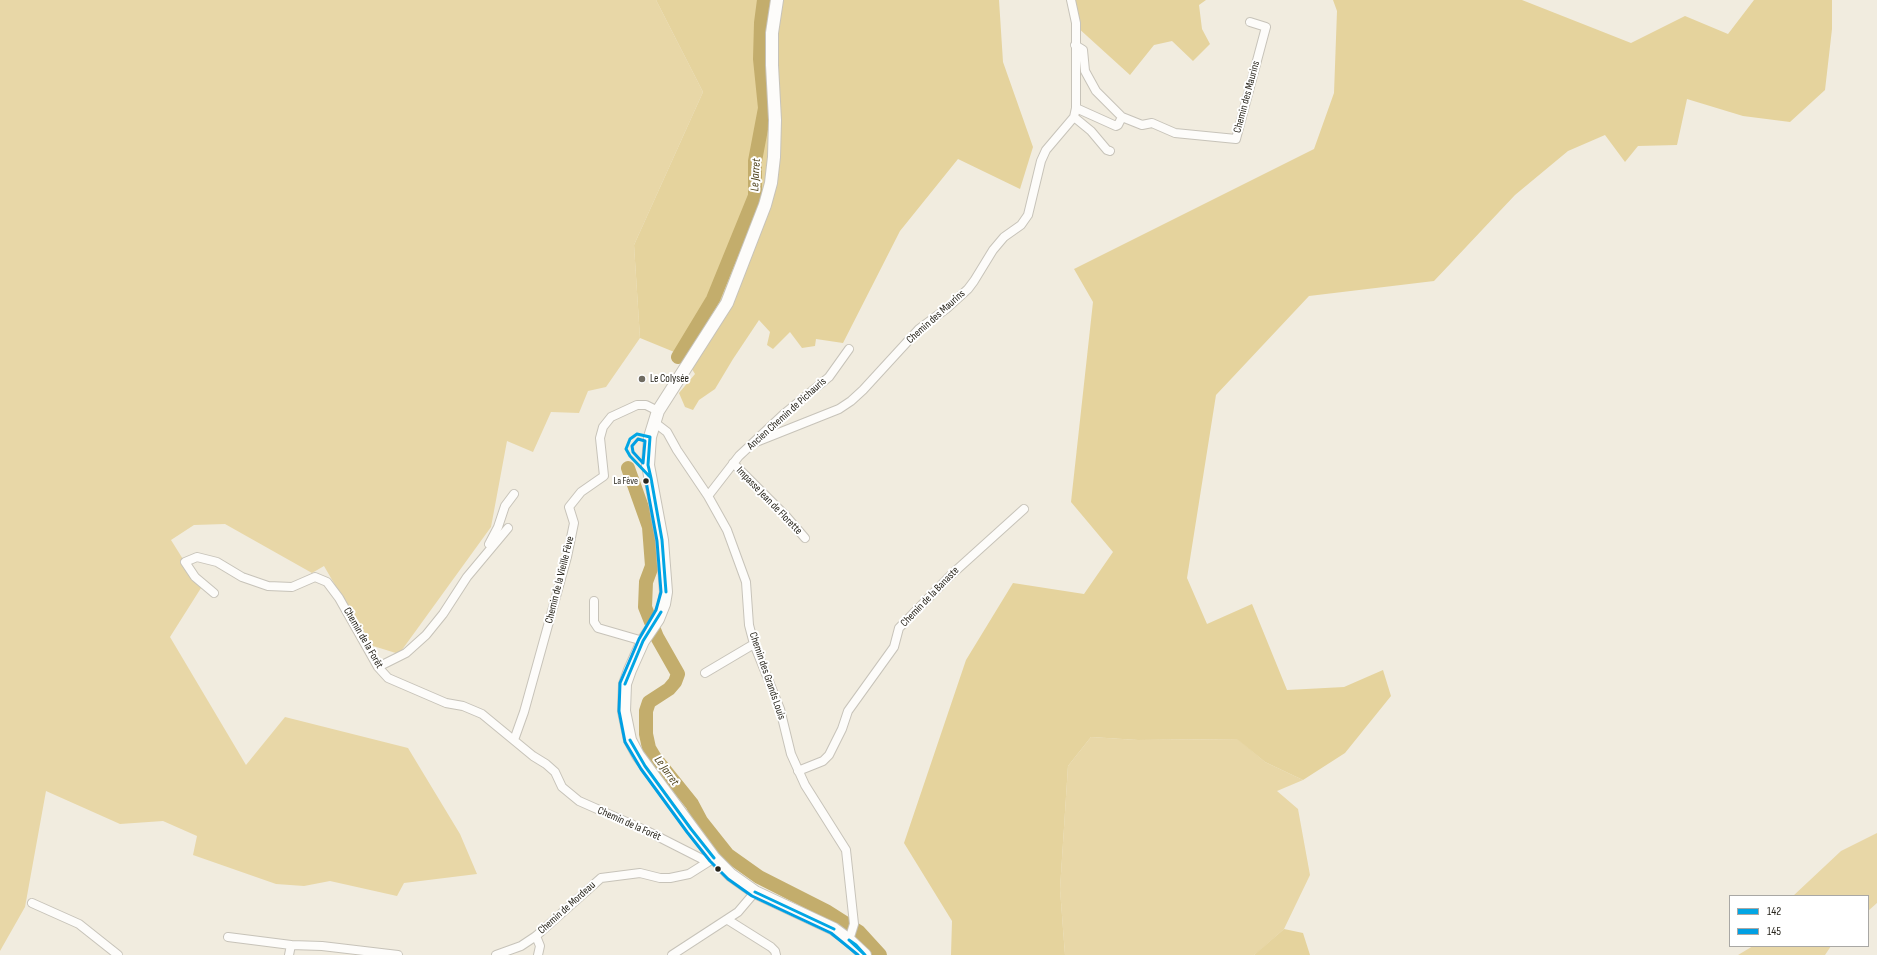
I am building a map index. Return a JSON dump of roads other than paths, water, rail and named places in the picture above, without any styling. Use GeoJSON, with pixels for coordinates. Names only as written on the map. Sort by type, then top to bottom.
{"type":"FeatureCollection","features":[{"type":"Feature","properties":{"kind":"main road"},"geometry":{"type":"LineString","coordinates":[[777,0],[772,33],[775,120],[774,157],[765,205],[727,303],[656,417],[650,437],[648,465],[662,540],[666,577],[664,604],[658,619],[646,637],[625,684],[624,710],[630,740],[646,766],[711,860],[755,892],[850,936],[865,955]]}},
{"type":"Feature","properties":{"kind":"street"},"geometry":{"type":"LineString","coordinates":[[1071,0],[1076,23],[1076,108],[1074,117],[1091,131],[1106,150],[1110,151]]}},
{"type":"Feature","properties":{"kind":"street","name":"Chemin des Maurins"},"geometry":{"type":"LineString","coordinates":[[1122,117],[1142,125],[1152,123],[1165,130],[1175,133],[1236,139],[1266,27],[1250,22]]}},
{"type":"Feature","properties":{"kind":"street"},"geometry":{"type":"LineString","coordinates":[[1075,45],[1083,50],[1086,71],[1093,86],[1122,117],[1116,126],[1076,108]]}},
{"type":"Feature","properties":{"kind":"street","name":"Chemin des Maurins"},"geometry":{"type":"LineString","coordinates":[[756,442],[839,408],[851,401],[864,390],[919,329],[946,309],[968,289],[993,250],[1004,238],[1021,225],[1028,215],[1041,160],[1050,143],[1074,117]]}},
{"type":"Feature","properties":{"kind":"street","name":"Ancien Chemin de Pichauris"},"geometry":{"type":"LineString","coordinates":[[708,496],[733,463],[785,413],[828,377],[850,349]]}},
{"type":"Feature","properties":{"kind":"street","name":"Chemin de la Vieille Fève"},"geometry":{"type":"LineString","coordinates":[[514,740],[524,712],[568,558],[574,523],[569,507],[581,492],[604,476],[602,432],[606,422],[625,410],[637,405],[646,404],[656,417]]}},
{"type":"Feature","properties":{"kind":"street","name":"Chemin des Grands Louis"},"geometry":{"type":"LineString","coordinates":[[656,417],[667,432],[676,450],[708,496],[727,530],[746,582],[749,625],[754,644],[780,709],[791,754],[798,771],[846,850],[854,924],[850,936]]}},
{"type":"Feature","properties":{"kind":"street","name":"Impasse Jean de Florette"},"geometry":{"type":"LineString","coordinates":[[733,463],[786,516],[805,538]]}},
{"type":"Feature","properties":{"kind":"street"},"geometry":{"type":"LineString","coordinates":[[484,556],[498,527],[505,506],[514,494]]}},
{"type":"Feature","properties":{"kind":"street","name":"Chemin de la Banaste"},"geometry":{"type":"LineString","coordinates":[[798,771],[823,761],[829,755],[842,729],[848,711],[894,647],[899,628],[952,574],[1024,509]]}},
{"type":"Feature","properties":{"kind":"street"},"geometry":{"type":"LineString","coordinates":[[378,667],[406,653],[426,635],[484,556],[508,528]]}},
{"type":"Feature","properties":{"kind":"street","name":"Chemin de la Forêt"},"geometry":{"type":"LineString","coordinates":[[214,593],[195,577],[185,562],[197,557],[217,562],[242,577],[268,586],[292,587],[315,577],[327,582],[339,598],[378,667],[388,678],[446,703],[463,706],[482,714],[555,772],[562,787],[579,801],[711,860]]}},
{"type":"Feature","properties":{"kind":"street"},"geometry":{"type":"LineString","coordinates":[[594,601],[594,622],[598,628],[646,637]]}},
{"type":"Feature","properties":{"kind":"street"},"geometry":{"type":"LineString","coordinates":[[705,673],[754,644]]}},
{"type":"Feature","properties":{"kind":"street","name":"Chemin de Mordeau"},"geometry":{"type":"LineString","coordinates":[[496,955],[521,946],[536,936],[601,878],[640,873],[660,878],[670,878],[689,874],[711,860]]}},
{"type":"Feature","properties":{"kind":"street"},"geometry":{"type":"LineString","coordinates":[[672,955],[728,920],[738,912],[755,892]]}},
{"type":"Feature","properties":{"kind":"street"},"geometry":{"type":"LineString","coordinates":[[32,903],[79,924],[118,955]]}},
{"type":"Feature","properties":{"kind":"street"},"geometry":{"type":"LineString","coordinates":[[728,920],[771,947],[775,951],[776,955]]}},
{"type":"Feature","properties":{"kind":"street"},"geometry":{"type":"LineString","coordinates":[[536,936],[540,946],[538,955]]}},
{"type":"Feature","properties":{"kind":"street"},"geometry":{"type":"LineString","coordinates":[[228,937],[291,945],[322,946],[396,955]]}},
{"type":"Feature","properties":{"kind":"street"},"geometry":{"type":"LineString","coordinates":[[289,955],[291,945]]}},
{"type":"Feature","properties":{"kind":"waterway","name":"Le Jarret"},"geometry":{"type":"LineString","coordinates":[[678,357],[713,299],[755,196],[755,161],[765,108],[760,59],[761,23],[764,0]]}},
{"type":"Feature","properties":{"kind":"waterway","name":"Le Jarret"},"geometry":{"type":"LineString","coordinates":[[628,468],[649,527],[652,566],[646,582],[645,607],[657,637],[678,674],[675,682],[669,689],[649,702],[646,711],[646,734],[649,748],[655,758],[692,804],[701,821],[728,855],[759,877],[826,911],[859,932],[880,955]]}},
{"type":"Feature","properties":{"kind":"place","name":"Le Colysée"},"geometry":{"type":"Point","coordinates":[642,379]}},
{"type":"Feature","properties":{"kind":"place","name":"La Fève"},"geometry":{"type":"Point","coordinates":[646,481]}}]}
